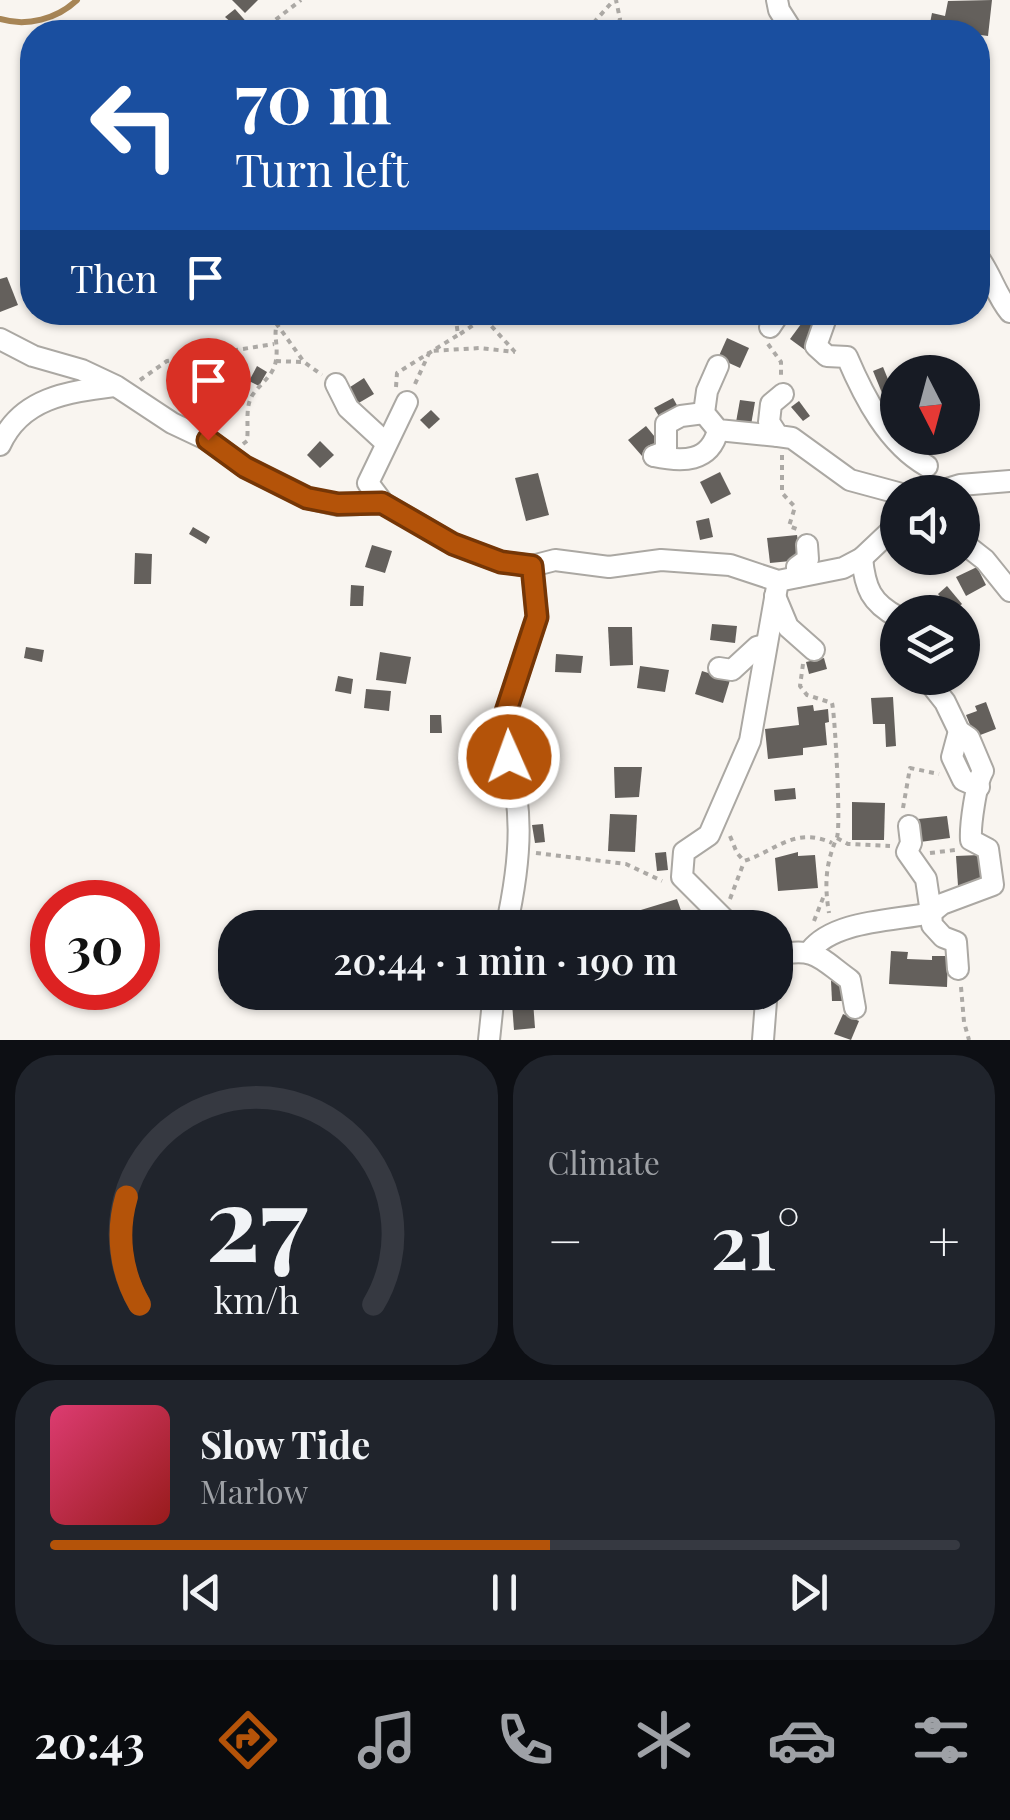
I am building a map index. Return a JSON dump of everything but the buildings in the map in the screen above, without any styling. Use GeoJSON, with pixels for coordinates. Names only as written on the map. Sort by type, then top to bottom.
{"type":"FeatureCollection","features":[{"type":"Feature","properties":{"kind":"street"},"geometry":{"type":"LineString","coordinates":[[990,273],[1010,312]]}},
{"type":"Feature","properties":{"kind":"street"},"geometry":{"type":"LineString","coordinates":[[823,325],[816,346],[828,356],[847,357],[890,433],[908,455],[950,475]]}},
{"type":"Feature","properties":{"kind":"street"},"geometry":{"type":"LineString","coordinates":[[0,338],[34,356],[82,370],[116,386],[172,423],[208,440],[245,467],[307,498],[338,504],[382,503]]}},
{"type":"Feature","properties":{"kind":"street"},"geometry":{"type":"LineString","coordinates":[[718,366],[707,391],[711,422],[792,438],[850,480],[880,488]]}},
{"type":"Feature","properties":{"kind":"street"},"geometry":{"type":"LineString","coordinates":[[336,384],[348,408],[386,443]]}},
{"type":"Feature","properties":{"kind":"street"},"geometry":{"type":"LineString","coordinates":[[0,445],[19,413],[77,390],[116,386]]}},
{"type":"Feature","properties":{"kind":"street"},"geometry":{"type":"LineString","coordinates":[[778,436],[769,422],[770,404],[783,394]]}},
{"type":"Feature","properties":{"kind":"street"},"geometry":{"type":"LineString","coordinates":[[407,402],[368,483],[382,503],[453,544],[501,562],[532,566],[556,560],[590,566],[660,560],[730,565],[783,585],[843,568],[862,558],[880,541]]}},
{"type":"Feature","properties":{"kind":"street"},"geometry":{"type":"LineString","coordinates":[[927,466],[927,475]]}},
{"type":"Feature","properties":{"kind":"street"},"geometry":{"type":"LineString","coordinates":[[980,483],[1010,481]]}},
{"type":"Feature","properties":{"kind":"street"},"geometry":{"type":"LineString","coordinates":[[716,910],[682,877],[684,852],[708,835],[750,741],[765,645],[783,585],[808,559],[807,545]]}},
{"type":"Feature","properties":{"kind":"street"},"geometry":{"type":"LineString","coordinates":[[980,556],[1010,591]]}},
{"type":"Feature","properties":{"kind":"street"},"geometry":{"type":"LineString","coordinates":[[862,558],[864,585],[880,608]]}},
{"type":"Feature","properties":{"kind":"street"},"geometry":{"type":"LineString","coordinates":[[510,910],[520,844],[520,805],[499,733],[537,617],[532,566]]}},
{"type":"Feature","properties":{"kind":"street"},"geometry":{"type":"LineString","coordinates":[[783,585],[788,627],[814,650]]}},
{"type":"Feature","properties":{"kind":"street"},"geometry":{"type":"LineString","coordinates":[[720,668],[732,670],[756,647],[765,645]]}},
{"type":"Feature","properties":{"kind":"street"},"geometry":{"type":"LineString","coordinates":[[793,949],[931,912],[993,885],[1001,864],[988,849],[971,840],[977,780],[983,772],[974,746],[959,731],[939,695]]}},
{"type":"Feature","properties":{"kind":"street"},"geometry":{"type":"LineString","coordinates":[[959,731],[952,756],[963,780],[979,787]]}},
{"type":"Feature","properties":{"kind":"street"},"geometry":{"type":"LineString","coordinates":[[910,834],[908,852],[926,878],[932,925],[943,937],[956,942],[958,969]]}},
{"type":"Feature","properties":{"kind":"street"},"geometry":{"type":"LineString","coordinates":[[821,940],[850,980],[856,1008]]}},
{"type":"Feature","properties":{"kind":"street"},"geometry":{"type":"LineString","coordinates":[[489,1040],[492,1010]]}},
{"type":"Feature","properties":{"kind":"street"},"geometry":{"type":"LineString","coordinates":[[763,1040],[765,1010]]}},
{"type":"Feature","properties":{"kind":"path"},"geometry":{"type":"LineString","coordinates":[[275,20],[300,0]]}},
{"type":"Feature","properties":{"kind":"path"},"geometry":{"type":"LineString","coordinates":[[597,20],[615,0]]}},
{"type":"Feature","properties":{"kind":"path"},"geometry":{"type":"LineString","coordinates":[[245,467],[235,450],[247,441],[248,408],[253,393],[265,384],[276,361],[276,325]]}},
{"type":"Feature","properties":{"kind":"path"},"geometry":{"type":"LineString","coordinates":[[277,325],[304,362],[336,384]]}},
{"type":"Feature","properties":{"kind":"path"},"geometry":{"type":"LineString","coordinates":[[457,325],[458,335]]}},
{"type":"Feature","properties":{"kind":"path"},"geometry":{"type":"LineString","coordinates":[[394,384],[397,372],[472,325]]}},
{"type":"Feature","properties":{"kind":"path"},"geometry":{"type":"LineString","coordinates":[[430,351],[480,348],[515,352],[493,325]]}},
{"type":"Feature","properties":{"kind":"path"},"geometry":{"type":"LineString","coordinates":[[774,325],[768,346],[781,362],[783,394]]}},
{"type":"Feature","properties":{"kind":"path"},"geometry":{"type":"LineString","coordinates":[[116,386],[141,379],[167,361],[274,344]]}},
{"type":"Feature","properties":{"kind":"path"},"geometry":{"type":"LineString","coordinates":[[407,402],[430,351]]}},
{"type":"Feature","properties":{"kind":"path"},"geometry":{"type":"LineString","coordinates":[[276,361],[304,362]]}},
{"type":"Feature","properties":{"kind":"path"},"geometry":{"type":"LineString","coordinates":[[778,436],[782,493],[795,506],[789,526],[803,531],[807,545]]}},
{"type":"Feature","properties":{"kind":"path"},"geometry":{"type":"LineString","coordinates":[[814,650],[804,657],[800,686],[807,695],[832,703],[834,709],[839,818],[837,838],[832,843],[824,876],[821,940]]}},
{"type":"Feature","properties":{"kind":"path"},"geometry":{"type":"LineString","coordinates":[[958,771],[946,776],[910,768],[903,808],[910,834],[923,852],[936,854],[962,848],[971,840]]}},
{"type":"Feature","properties":{"kind":"path"},"geometry":{"type":"LineString","coordinates":[[727,820],[730,838],[744,862],[732,910]]}},
{"type":"Feature","properties":{"kind":"path"},"geometry":{"type":"LineString","coordinates":[[837,838],[848,844],[898,848],[910,834]]}},
{"type":"Feature","properties":{"kind":"path"},"geometry":{"type":"LineString","coordinates":[[744,862],[788,840],[820,838],[832,843]]}},
{"type":"Feature","properties":{"kind":"path"},"geometry":{"type":"LineString","coordinates":[[520,844],[531,852],[626,864],[658,880],[688,881]]}},
{"type":"Feature","properties":{"kind":"path"},"geometry":{"type":"LineString","coordinates":[[821,940],[813,929],[826,892]]}},
{"type":"Feature","properties":{"kind":"path"},"geometry":{"type":"LineString","coordinates":[[958,969],[969,1040]]}},
{"type":"Feature","properties":{"kind":"waterway"},"geometry":{"type":"LineString","coordinates":[[41,20],[77,0]]}},
{"type":"Feature","properties":{"kind":"waterway"},"geometry":{"type":"LineString","coordinates":[[0,19],[20,22]]}},
{"type":"Feature","properties":{"kind":"route"},"geometry":{"type":"LineString","coordinates":[[208,440],[245,467],[307,498],[338,504],[382,503],[453,544],[501,562],[532,566],[537,617],[499,733],[509,757]]}}]}
